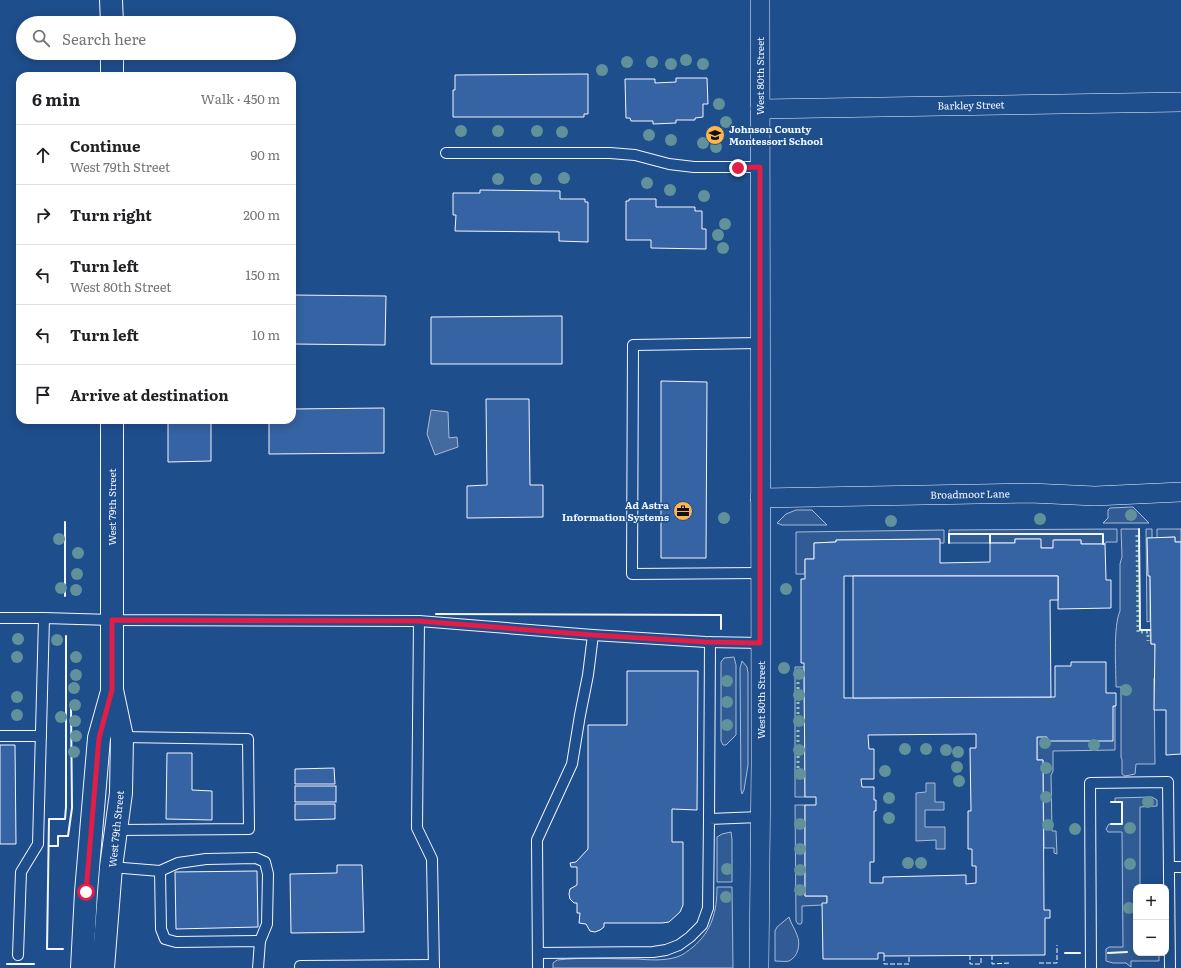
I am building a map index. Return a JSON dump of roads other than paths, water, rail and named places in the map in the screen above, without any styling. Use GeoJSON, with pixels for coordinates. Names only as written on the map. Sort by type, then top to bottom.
{"type":"FeatureCollection","features":[{"type":"Feature","properties":{"kind":"street"},"geometry":{"type":"LineString","coordinates":[[112,0],[112,16]]}},
{"type":"Feature","properties":{"kind":"street","name":"West 80th Street"},"geometry":{"type":"LineString","coordinates":[[759,968],[760,0]]}},
{"type":"Feature","properties":{"kind":"street"},"geometry":{"type":"LineString","coordinates":[[112,60],[112,72]]}},
{"type":"Feature","properties":{"kind":"street","name":"Barkley Street"},"geometry":{"type":"LineString","coordinates":[[760,109],[1181,102]]}},
{"type":"Feature","properties":{"kind":"street","name":"West 79th Street"},"geometry":{"type":"LineString","coordinates":[[103,968],[112,867],[121,793],[122,737],[112,690],[112,424]]}},
{"type":"Feature","properties":{"kind":"street","name":"Broadmoor Lane"},"geometry":{"type":"LineString","coordinates":[[760,498],[1030,493],[1095,496],[1181,492]]}},
{"type":"Feature","properties":{"kind":"street","name":"West 79th Street"},"geometry":{"type":"LineString","coordinates":[[82,968],[86,892],[99,738],[112,690]]}},
{"type":"Feature","properties":{"kind":"lane"},"geometry":{"type":"LineString","coordinates":[[446,153],[610,153],[635,155],[669,164],[694,167],[760,167]]}},
{"type":"Feature","properties":{"kind":"lane"},"geometry":{"type":"LineString","coordinates":[[760,343],[633,345],[632,574],[760,573]]}},
{"type":"Feature","properties":{"kind":"lane"},"geometry":{"type":"LineString","coordinates":[[0,618],[419,621],[593,635],[710,642],[760,643]]}},
{"type":"Feature","properties":{"kind":"lane"},"geometry":{"type":"LineString","coordinates":[[18,954],[21,872],[38,844],[44,618]]}},
{"type":"Feature","properties":{"kind":"lane"},"geometry":{"type":"LineString","coordinates":[[300,968],[300,966],[434,966],[432,859],[417,828],[419,621]]}},
{"type":"Feature","properties":{"kind":"lane"},"geometry":{"type":"LineString","coordinates":[[538,968],[537,840],[572,764],[588,675],[593,635]]}},
{"type":"Feature","properties":{"kind":"lane"},"geometry":{"type":"LineString","coordinates":[[538,953],[653,952],[666,950],[690,937],[702,925],[708,908],[710,642]]}},
{"type":"Feature","properties":{"kind":"lane"},"geometry":{"type":"LineString","coordinates":[[0,736],[41,736]]}},
{"type":"Feature","properties":{"kind":"lane"},"geometry":{"type":"LineString","coordinates":[[116,830],[249,829],[248,739],[122,737]]}},
{"type":"Feature","properties":{"kind":"lane"},"geometry":{"type":"LineString","coordinates":[[1091,968],[1090,783],[1168,782],[1170,968]]}},
{"type":"Feature","properties":{"kind":"lane"},"geometry":{"type":"LineString","coordinates":[[709,819],[760,817]]}},
{"type":"Feature","properties":{"kind":"lane"},"geometry":{"type":"LineString","coordinates":[[112,867],[160,871],[178,863],[206,859],[256,858],[265,862],[268,874],[267,924],[260,941],[258,968]]}},
{"type":"Feature","properties":{"kind":"lane"},"geometry":{"type":"LineString","coordinates":[[1169,867],[1181,867]]}},
{"type":"Feature","properties":{"kind":"lane"},"geometry":{"type":"LineString","coordinates":[[160,871],[160,929],[166,939],[176,942],[260,941]]}},
{"type":"Feature","properties":{"kind":"place","name":"Johnson County Montessori School"},"geometry":{"type":"Point","coordinates":[715,135]}},
{"type":"Feature","properties":{"kind":"place","name":"Ad Astra Information Systems"},"geometry":{"type":"Point","coordinates":[683,511]}}]}
